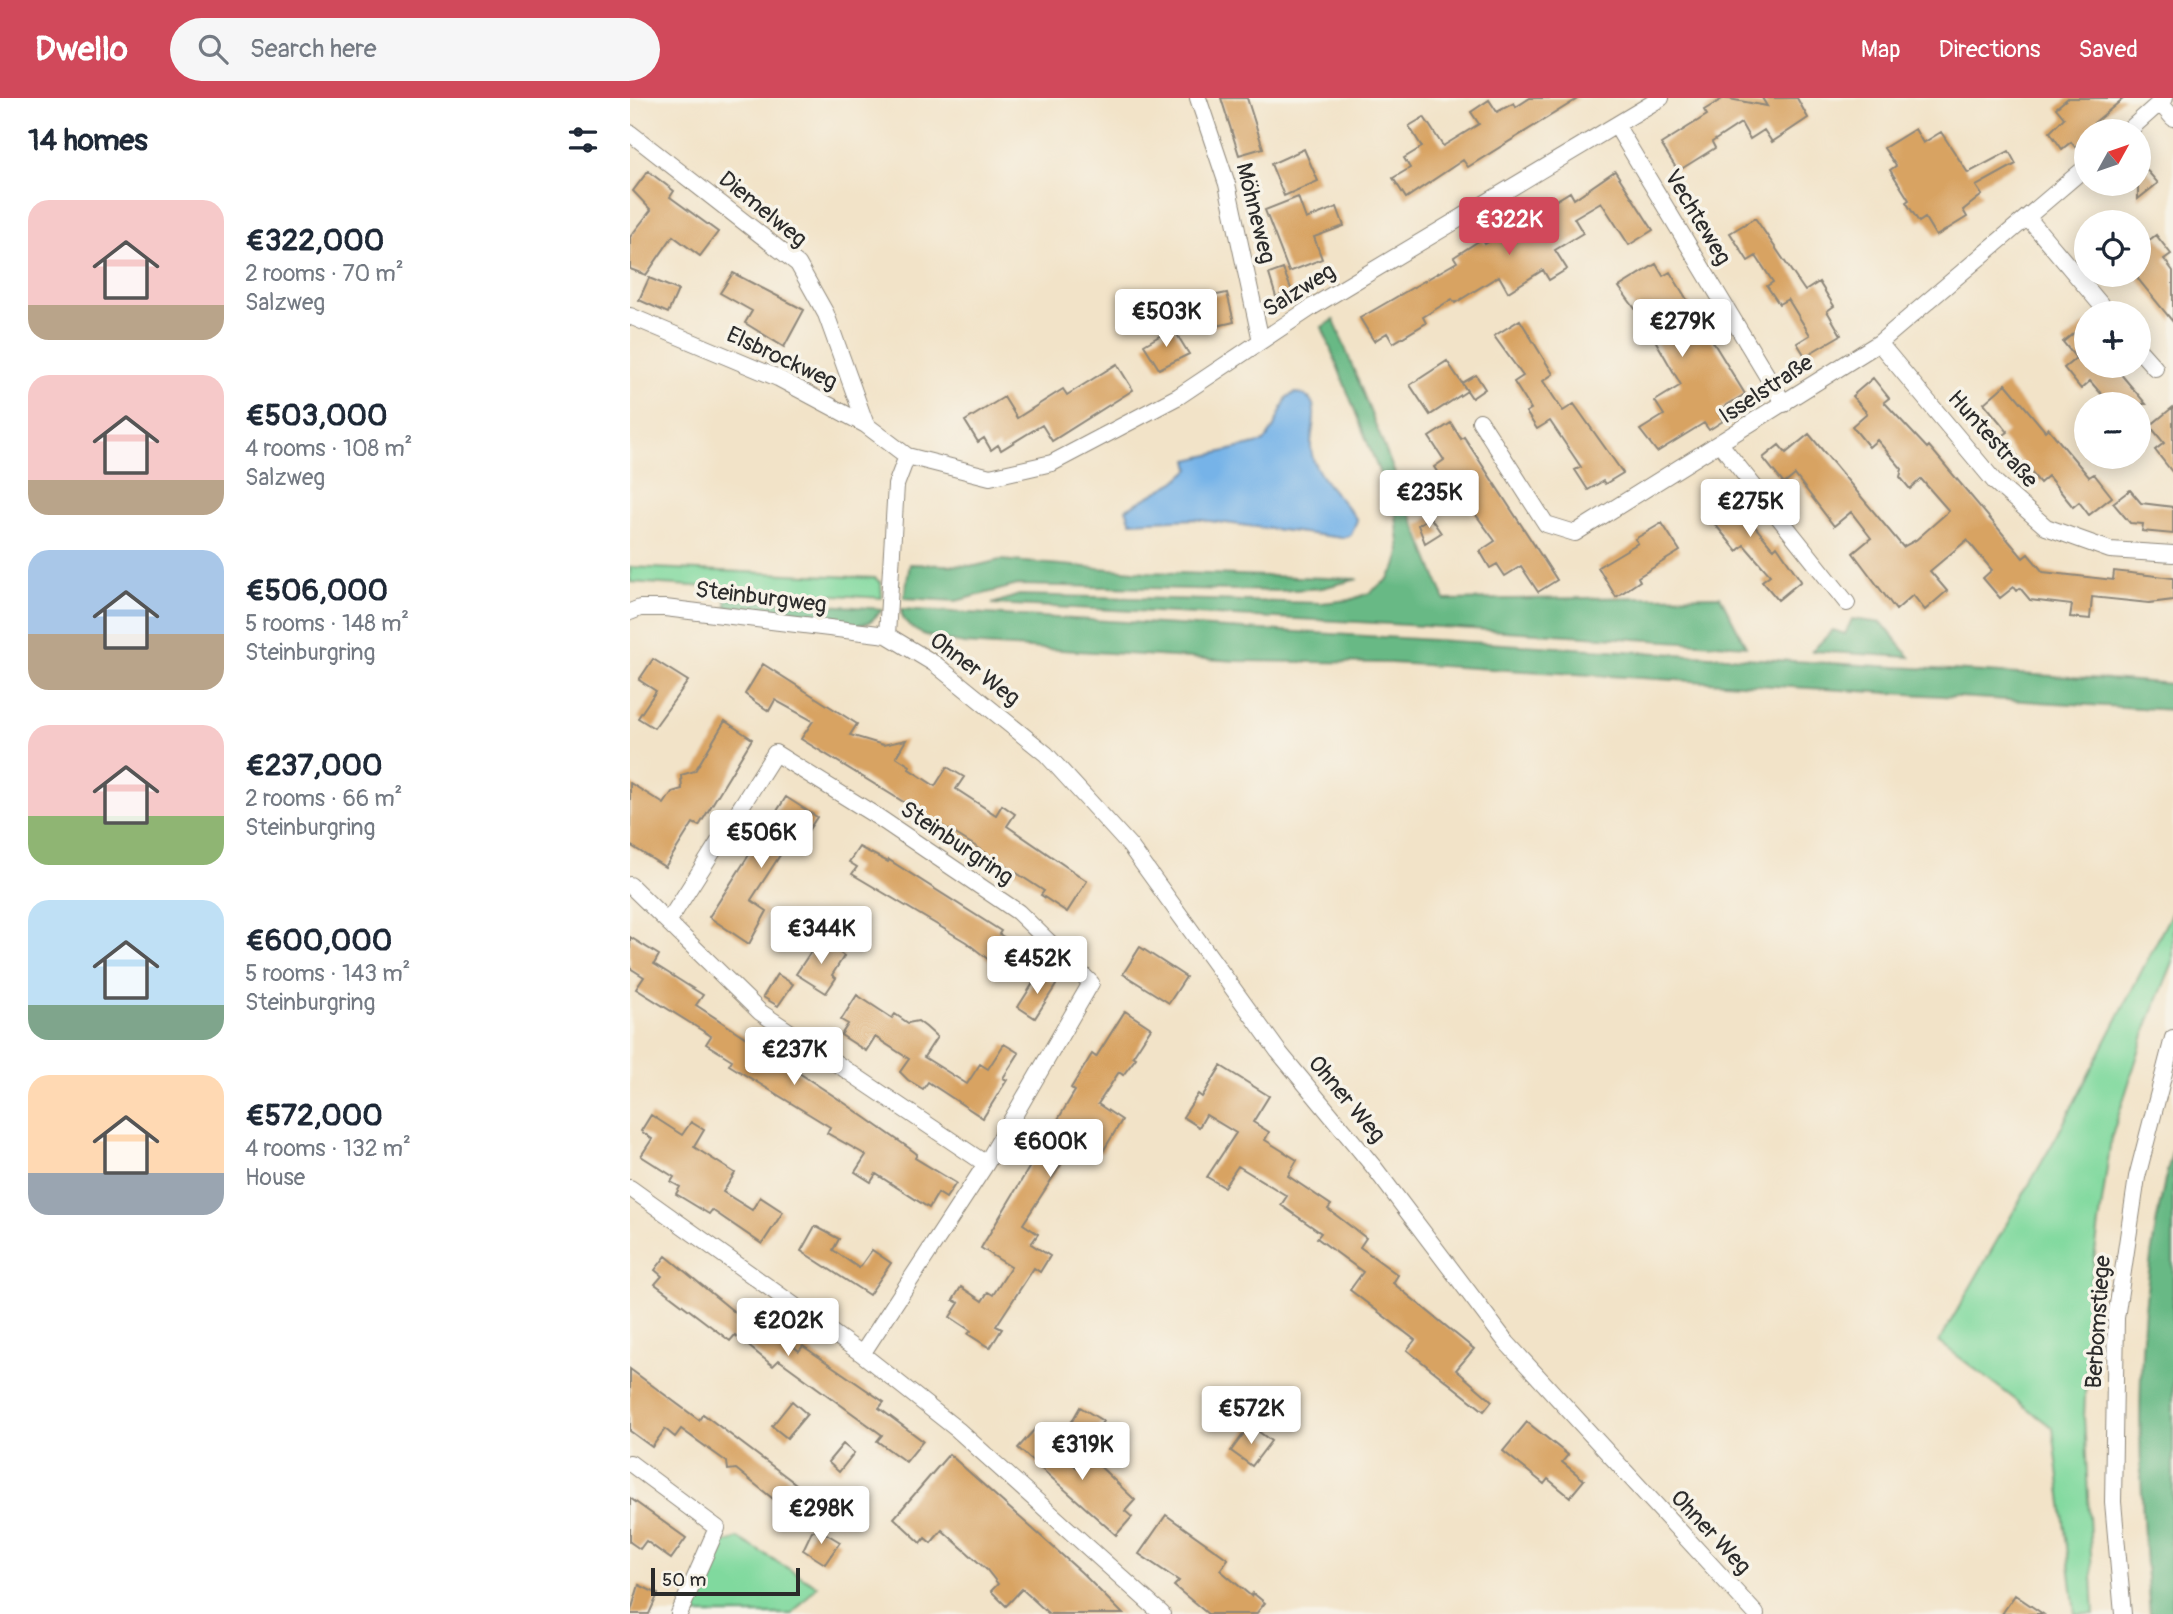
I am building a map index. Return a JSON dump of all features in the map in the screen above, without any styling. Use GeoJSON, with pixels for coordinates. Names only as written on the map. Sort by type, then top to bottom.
{"type":"FeatureCollection","features":[{"type":"Feature","properties":{"kind":"street","name":"Möhneweg"},"geometry":{"type":"LineString","coordinates":[[1198,98],[1227,184],[1261,341]]}},
{"type":"Feature","properties":{"kind":"street","name":"Salzweg"},"geometry":{"type":"LineString","coordinates":[[906,456],[990,477],[1052,463],[1178,396],[1261,341],[1661,98]]}},
{"type":"Feature","properties":{"kind":"street"},"geometry":{"type":"LineString","coordinates":[[2143,119],[2163,101],[2173,118]]}},
{"type":"Feature","properties":{"kind":"street","name":"Vechteweg"},"geometry":{"type":"LineString","coordinates":[[1616,125],[1784,404]]}},
{"type":"Feature","properties":{"kind":"street","name":"Diemelweg"},"geometry":{"type":"LineString","coordinates":[[630,133],[798,264],[826,314],[866,425]]}},
{"type":"Feature","properties":{"kind":"street","name":"Isselstraße"},"geometry":{"type":"LineString","coordinates":[[1480,421],[1546,524],[1576,533],[1721,445],[1879,343],[2074,177]]}},
{"type":"Feature","properties":{"kind":"street"},"geometry":{"type":"LineString","coordinates":[[2027,217],[2098,301]]}},
{"type":"Feature","properties":{"kind":"street","name":"Elsbrockweg"},"geometry":{"type":"LineString","coordinates":[[630,316],[778,378],[866,425],[906,456]]}},
{"type":"Feature","properties":{"kind":"street","name":"Huntestraße"},"geometry":{"type":"LineString","coordinates":[[1879,343],[1996,482],[2046,527],[2110,550],[2173,554]]}},
{"type":"Feature","properties":{"kind":"street"},"geometry":{"type":"LineString","coordinates":[[2151,364],[2155,368]]}},
{"type":"Feature","properties":{"kind":"street"},"geometry":{"type":"LineString","coordinates":[[1721,445],[1847,603]]}},
{"type":"Feature","properties":{"kind":"street"},"geometry":{"type":"LineString","coordinates":[[887,635],[896,485],[906,456]]}},
{"type":"Feature","properties":{"kind":"street","name":"Steinburgweg"},"geometry":{"type":"LineString","coordinates":[[630,612],[640,608],[665,608],[887,635]]}},
{"type":"Feature","properties":{"kind":"street","name":"Ohner Weg"},"geometry":{"type":"LineString","coordinates":[[887,635],[936,664],[1046,754],[1130,846],[1278,1051],[1373,1166],[1507,1343],[1756,1614]]}},
{"type":"Feature","properties":{"kind":"street","name":"Steinburgring"},"geometry":{"type":"LineString","coordinates":[[668,922],[775,753],[878,817],[1018,912],[1091,983],[986,1164],[862,1354]]}},
{"type":"Feature","properties":{"kind":"street"},"geometry":{"type":"LineString","coordinates":[[630,885],[760,1012],[986,1164]]}},
{"type":"Feature","properties":{"kind":"street","name":"Berbomstiege"},"geometry":{"type":"LineString","coordinates":[[2123,1614],[2113,1502],[2116,1318],[2137,1177],[2173,1038]]}},
{"type":"Feature","properties":{"kind":"street"},"geometry":{"type":"LineString","coordinates":[[630,1188],[862,1354],[958,1430],[1162,1614]]}},
{"type":"Feature","properties":{"kind":"street"},"geometry":{"type":"LineString","coordinates":[[630,1463],[717,1528],[679,1614]]}},
{"type":"Feature","properties":{"kind":"green space"},"geometry":{"type":"Polygon","coordinates":[[[1334,320],[1445,600],[1720,596],[1746,646],[1358,622],[992,604],[1019,595],[1321,603],[1350,600],[1369,593],[1387,580],[1396,567],[1400,552],[1396,515],[1322,327],[1334,320]]]}},
{"type":"Feature","properties":{"kind":"green space"},"geometry":{"type":"Polygon","coordinates":[[[1000,560],[1147,572],[1358,579],[1322,588],[1279,591],[1018,585],[956,601],[904,598],[910,564],[975,566],[1000,560]]]}},
{"type":"Feature","properties":{"kind":"green space"},"geometry":{"type":"Polygon","coordinates":[[[630,567],[875,578],[881,583],[882,598],[630,582],[630,567]]]}},
{"type":"Feature","properties":{"kind":"green space"},"geometry":{"type":"Polygon","coordinates":[[[726,598],[883,609],[870,622],[857,625],[726,607],[726,598]]]}},
{"type":"Feature","properties":{"kind":"green space"},"geometry":{"type":"Polygon","coordinates":[[[901,609],[2173,684],[2173,710],[1391,663],[1238,661],[964,644],[917,631],[903,618],[901,609]]]}},
{"type":"Feature","properties":{"kind":"green space"},"geometry":{"type":"Polygon","coordinates":[[[1852,619],[1882,623],[1910,657],[1812,651],[1833,630],[1845,634],[1852,619]]]}},
{"type":"Feature","properties":{"kind":"green space"},"geometry":{"type":"Polygon","coordinates":[[[2173,910],[2173,962],[2148,1023],[2111,1139],[2091,1281],[2084,1417],[2094,1614],[2075,1614],[2053,1428],[1939,1342],[2058,1134],[2173,910]]]}},
{"type":"Feature","properties":{"kind":"green space"},"geometry":{"type":"Polygon","coordinates":[[[2173,1148],[2173,1516],[2170,1515],[2173,1614],[2150,1614],[2142,1497],[2141,1380],[2150,1262],[2173,1148]]]}},
{"type":"Feature","properties":{"kind":"green space"},"geometry":{"type":"Polygon","coordinates":[[[738,1538],[817,1586],[792,1614],[692,1614],[723,1543],[738,1538]]]}},
{"type":"Feature","properties":{"kind":"water"},"geometry":{"type":"Polygon","coordinates":[[[1295,393],[1305,395],[1313,406],[1313,458],[1322,477],[1357,520],[1351,535],[1342,538],[1194,519],[1131,522],[1126,509],[1175,482],[1190,469],[1188,460],[1264,442],[1287,397],[1295,393]]]}},
{"type":"Feature","properties":{"kind":"building"},"geometry":{"type":"Polygon","coordinates":[[[1221,98],[1247,98],[1263,148],[1239,155],[1221,98]]]}},
{"type":"Feature","properties":{"kind":"building"},"geometry":{"type":"Polygon","coordinates":[[[1530,98],[1579,98],[1468,167],[1463,160],[1406,198],[1393,178],[1410,168],[1404,158],[1422,147],[1409,126],[1424,117],[1443,146],[1479,124],[1471,112],[1489,100],[1497,112],[1514,103],[1516,107],[1530,98]]]}},
{"type":"Feature","properties":{"kind":"building"},"geometry":{"type":"Polygon","coordinates":[[[1724,98],[1767,106],[1762,98],[1797,98],[1808,118],[1772,142],[1764,130],[1750,139],[1741,123],[1712,142],[1715,148],[1678,171],[1661,144],[1707,115],[1704,110],[1724,98]]]}},
{"type":"Feature","properties":{"kind":"building"},"geometry":{"type":"Polygon","coordinates":[[[2068,98],[2124,98],[2099,119],[2074,119],[2074,146],[2071,142],[2062,149],[2050,132],[2064,118],[2056,108],[2068,98]]]}},
{"type":"Feature","properties":{"kind":"building"},"geometry":{"type":"Polygon","coordinates":[[[1915,129],[1923,143],[1941,132],[1968,173],[2009,151],[2016,164],[1976,186],[1982,195],[1963,210],[1967,217],[1936,236],[1925,218],[1919,222],[1906,202],[1909,200],[1890,170],[1896,166],[1884,148],[1915,129]]]}},
{"type":"Feature","properties":{"kind":"building"},"geometry":{"type":"Polygon","coordinates":[[[1304,149],[1318,181],[1284,196],[1271,164],[1304,149]]]}},
{"type":"Feature","properties":{"kind":"building"},"geometry":{"type":"Polygon","coordinates":[[[648,171],[674,191],[670,197],[718,232],[700,256],[673,236],[646,275],[630,269],[630,237],[651,210],[633,191],[648,171]]]}},
{"type":"Feature","properties":{"kind":"building"},"geometry":{"type":"Polygon","coordinates":[[[1615,171],[1653,230],[1629,245],[1601,202],[1574,218],[1583,233],[1555,250],[1567,269],[1549,280],[1543,270],[1508,292],[1499,276],[1455,303],[1452,299],[1423,317],[1426,323],[1393,343],[1387,333],[1374,341],[1360,318],[1457,262],[1454,257],[1482,239],[1485,244],[1570,192],[1574,199],[1615,171]]]}},
{"type":"Feature","properties":{"kind":"building"},"geometry":{"type":"Polygon","coordinates":[[[2151,175],[2158,183],[2151,189],[2151,175]]]}},
{"type":"Feature","properties":{"kind":"building"},"geometry":{"type":"Polygon","coordinates":[[[1298,197],[1306,219],[1337,207],[1344,226],[1314,237],[1322,259],[1289,272],[1265,210],[1298,197]]]}},
{"type":"Feature","properties":{"kind":"building"},"geometry":{"type":"Polygon","coordinates":[[[1755,218],[1805,291],[1819,282],[1834,306],[1827,311],[1841,335],[1805,356],[1797,343],[1810,335],[1788,299],[1779,304],[1767,286],[1773,282],[1756,256],[1748,261],[1730,233],[1755,218]]]}},
{"type":"Feature","properties":{"kind":"building"},"geometry":{"type":"Polygon","coordinates":[[[2156,235],[2171,254],[2164,259],[2173,271],[2173,322],[2145,287],[2151,287],[2151,239],[2156,235]]]}},
{"type":"Feature","properties":{"kind":"building"},"geometry":{"type":"Polygon","coordinates":[[[1656,264],[1663,276],[1670,272],[1745,394],[1717,411],[1723,421],[1709,430],[1704,423],[1657,452],[1640,430],[1664,415],[1655,401],[1681,385],[1644,321],[1619,287],[1656,264]]]}},
{"type":"Feature","properties":{"kind":"building"},"geometry":{"type":"Polygon","coordinates":[[[1283,269],[1292,291],[1276,297],[1269,274],[1283,269]]]}},
{"type":"Feature","properties":{"kind":"building"},"geometry":{"type":"Polygon","coordinates":[[[733,273],[804,310],[784,347],[745,323],[752,311],[720,293],[733,273]]]}},
{"type":"Feature","properties":{"kind":"building"},"geometry":{"type":"Polygon","coordinates":[[[649,278],[678,290],[668,313],[639,300],[649,278]]]}},
{"type":"Feature","properties":{"kind":"building"},"geometry":{"type":"Polygon","coordinates":[[[1227,293],[1234,322],[1204,329],[1197,299],[1227,293]]]}},
{"type":"Feature","properties":{"kind":"building"},"geometry":{"type":"Polygon","coordinates":[[[1520,320],[1553,374],[1543,381],[1563,411],[1574,404],[1623,473],[1605,484],[1603,481],[1588,490],[1575,470],[1581,467],[1550,421],[1537,429],[1526,412],[1531,409],[1514,382],[1523,376],[1494,336],[1520,320]]]}},
{"type":"Feature","properties":{"kind":"building"},"geometry":{"type":"Polygon","coordinates":[[[1173,328],[1189,354],[1159,369],[1144,345],[1173,328]]]}},
{"type":"Feature","properties":{"kind":"building"},"geometry":{"type":"Polygon","coordinates":[[[2074,333],[2074,356],[2063,342],[2074,333]]]}},
{"type":"Feature","properties":{"kind":"building"},"geometry":{"type":"Polygon","coordinates":[[[2074,360],[2074,378],[2124,378],[2136,392],[2100,392],[2090,381],[2081,389],[2064,368],[2074,360]]]}},
{"type":"Feature","properties":{"kind":"building"},"geometry":{"type":"Polygon","coordinates":[[[1447,361],[1467,391],[1430,415],[1410,385],[1447,361]]]}},
{"type":"Feature","properties":{"kind":"building"},"geometry":{"type":"Polygon","coordinates":[[[1117,364],[1133,390],[1052,441],[1042,425],[1001,450],[998,445],[991,450],[984,438],[978,442],[965,421],[1004,397],[1017,418],[1063,389],[1067,395],[1117,364]]]}},
{"type":"Feature","properties":{"kind":"building"},"geometry":{"type":"Polygon","coordinates":[[[1476,375],[1485,389],[1472,398],[1462,383],[1476,375]]]}},
{"type":"Feature","properties":{"kind":"building"},"geometry":{"type":"Polygon","coordinates":[[[1873,378],[1889,398],[1884,402],[1927,448],[1929,446],[2023,558],[2028,554],[2043,572],[2113,580],[2114,571],[2173,578],[2173,600],[2149,603],[2092,597],[2090,619],[2070,617],[2072,605],[2030,600],[2020,588],[2017,591],[2014,587],[2000,598],[1983,578],[1992,570],[1967,540],[1930,571],[1947,591],[1925,610],[1913,595],[1896,610],[1853,553],[1871,538],[1851,512],[1834,526],[1795,475],[1784,484],[1763,458],[1779,445],[1786,453],[1809,434],[1903,547],[1916,540],[1949,511],[1921,479],[1910,489],[1900,477],[1902,469],[1877,440],[1869,447],[1852,426],[1867,413],[1852,396],[1873,378]]]}},
{"type":"Feature","properties":{"kind":"building"},"geometry":{"type":"Polygon","coordinates":[[[2006,384],[2045,431],[2048,428],[2074,459],[2074,469],[2082,469],[2089,477],[2094,474],[2112,497],[2089,515],[2079,502],[2073,507],[2048,476],[2040,483],[2001,437],[2008,432],[1984,403],[2006,384]]]}},
{"type":"Feature","properties":{"kind":"building"},"geometry":{"type":"Polygon","coordinates":[[[2173,407],[2173,473],[2155,450],[2164,443],[2151,425],[2173,407]]]}},
{"type":"Feature","properties":{"kind":"building"},"geometry":{"type":"Polygon","coordinates":[[[1451,423],[1461,439],[1464,437],[1557,580],[1538,592],[1521,566],[1505,576],[1497,564],[1490,568],[1480,551],[1495,541],[1468,504],[1461,509],[1434,467],[1444,460],[1429,437],[1451,423]]]}},
{"type":"Feature","properties":{"kind":"building"},"geometry":{"type":"Polygon","coordinates":[[[1726,483],[1751,514],[1747,517],[1774,549],[1777,546],[1801,581],[1778,600],[1762,581],[1770,575],[1744,545],[1737,551],[1700,506],[1726,483]]]}},
{"type":"Feature","properties":{"kind":"building"},"geometry":{"type":"Polygon","coordinates":[[[2130,490],[2141,503],[2173,507],[2173,534],[2142,531],[2143,524],[2130,523],[2113,503],[2130,490]]]}},
{"type":"Feature","properties":{"kind":"building"},"geometry":{"type":"Polygon","coordinates":[[[1430,517],[1441,533],[1425,543],[1418,525],[1430,517]]]}},
{"type":"Feature","properties":{"kind":"building"},"geometry":{"type":"Polygon","coordinates":[[[1662,523],[1680,551],[1638,577],[1640,581],[1616,597],[1598,567],[1638,543],[1635,539],[1662,523]]]}},
{"type":"Feature","properties":{"kind":"building"},"geometry":{"type":"Polygon","coordinates":[[[653,659],[688,681],[654,728],[638,718],[656,691],[639,680],[653,659]]]}},
{"type":"Feature","properties":{"kind":"building"},"geometry":{"type":"Polygon","coordinates":[[[763,664],[857,724],[850,735],[883,745],[906,740],[896,757],[935,786],[947,767],[964,777],[956,789],[996,815],[1002,805],[1015,814],[1007,826],[1087,881],[1067,912],[1041,895],[1044,891],[980,849],[801,739],[813,721],[775,700],[769,711],[745,694],[763,664]]]}},
{"type":"Feature","properties":{"kind":"building"},"geometry":{"type":"Polygon","coordinates":[[[725,721],[752,739],[699,826],[693,823],[665,867],[630,845],[630,783],[664,804],[672,792],[682,789],[681,775],[695,771],[725,721]]]}},
{"type":"Feature","properties":{"kind":"building"},"geometry":{"type":"Polygon","coordinates":[[[786,797],[817,817],[793,854],[784,849],[751,900],[767,911],[749,944],[709,917],[786,797]]]}},
{"type":"Feature","properties":{"kind":"building"},"geometry":{"type":"Polygon","coordinates":[[[859,847],[888,862],[889,860],[1001,931],[999,934],[1018,946],[1017,949],[1025,954],[1023,957],[1032,962],[1022,977],[1005,967],[1003,971],[966,942],[852,874],[857,867],[849,862],[859,847]]]}},
{"type":"Feature","properties":{"kind":"building"},"geometry":{"type":"Polygon","coordinates":[[[630,937],[659,955],[654,964],[703,995],[696,1005],[846,1104],[917,1154],[915,1158],[956,1183],[946,1198],[938,1193],[929,1208],[876,1174],[871,1182],[855,1172],[866,1155],[827,1133],[830,1127],[729,1065],[732,1060],[706,1044],[711,1036],[636,989],[644,977],[630,968],[630,937]]]}},
{"type":"Feature","properties":{"kind":"building"},"geometry":{"type":"Polygon","coordinates":[[[820,938],[844,956],[832,975],[836,978],[826,993],[796,974],[820,938]]]}},
{"type":"Feature","properties":{"kind":"building"},"geometry":{"type":"Polygon","coordinates":[[[1140,947],[1186,977],[1169,1003],[1123,974],[1140,947]]]}},
{"type":"Feature","properties":{"kind":"building"},"geometry":{"type":"Polygon","coordinates":[[[777,974],[793,984],[778,1006],[763,997],[777,974]]]}},
{"type":"Feature","properties":{"kind":"building"},"geometry":{"type":"Polygon","coordinates":[[[1039,974],[1056,985],[1035,1018],[1018,1007],[1039,974]]]}},
{"type":"Feature","properties":{"kind":"building"},"geometry":{"type":"Polygon","coordinates":[[[857,995],[892,1018],[895,1014],[908,1023],[918,1021],[926,1027],[937,1037],[924,1057],[967,1084],[980,1064],[988,1069],[1004,1044],[1019,1053],[1003,1078],[1007,1080],[983,1118],[928,1082],[923,1089],[908,1080],[900,1072],[909,1059],[875,1037],[866,1051],[841,1035],[848,1024],[841,1020],[857,995]]]}},
{"type":"Feature","properties":{"kind":"building"},"geometry":{"type":"Polygon","coordinates":[[[1125,1011],[1151,1028],[1133,1056],[1136,1058],[1123,1075],[1119,1072],[1098,1104],[1122,1120],[1102,1153],[1077,1140],[1023,1224],[1038,1234],[1031,1244],[1050,1256],[1040,1272],[1034,1268],[996,1326],[1002,1329],[990,1348],[968,1334],[971,1331],[950,1317],[959,1303],[953,1300],[961,1287],[982,1301],[988,1292],[993,1295],[1011,1267],[981,1248],[1075,1091],[1071,1088],[1092,1054],[1096,1057],[1125,1011]]]}},
{"type":"Feature","properties":{"kind":"building"},"geometry":{"type":"Polygon","coordinates":[[[1221,1066],[1269,1096],[1253,1122],[1269,1132],[1265,1140],[1297,1160],[1288,1176],[1331,1205],[1328,1209],[1366,1238],[1360,1247],[1398,1275],[1393,1283],[1474,1349],[1456,1370],[1492,1401],[1484,1411],[1407,1350],[1415,1340],[1350,1290],[1363,1272],[1317,1238],[1321,1233],[1281,1205],[1287,1196],[1238,1166],[1224,1187],[1207,1177],[1236,1133],[1206,1115],[1199,1127],[1183,1117],[1198,1094],[1202,1097],[1221,1066]]]}},
{"type":"Feature","properties":{"kind":"building"},"geometry":{"type":"Polygon","coordinates":[[[651,1115],[682,1135],[691,1122],[704,1130],[694,1147],[735,1173],[723,1192],[752,1210],[760,1197],[783,1212],[762,1244],[712,1210],[709,1214],[676,1194],[680,1187],[671,1182],[674,1177],[641,1156],[652,1139],[641,1131],[651,1115]]]}},
{"type":"Feature","properties":{"kind":"building"},"geometry":{"type":"Polygon","coordinates":[[[815,1226],[839,1239],[833,1250],[859,1268],[872,1250],[891,1263],[869,1295],[801,1251],[815,1226]]]}},
{"type":"Feature","properties":{"kind":"building"},"geometry":{"type":"Polygon","coordinates":[[[666,1256],[765,1337],[772,1328],[799,1351],[803,1346],[884,1402],[879,1408],[923,1441],[906,1462],[877,1441],[882,1435],[779,1360],[773,1366],[735,1335],[730,1341],[655,1284],[662,1276],[655,1270],[666,1256]]]}},
{"type":"Feature","properties":{"kind":"building"},"geometry":{"type":"Polygon","coordinates":[[[630,1369],[699,1420],[703,1414],[808,1493],[792,1514],[736,1469],[728,1470],[727,1462],[681,1429],[675,1437],[665,1429],[652,1447],[630,1431],[630,1369]]]}},
{"type":"Feature","properties":{"kind":"building"},"geometry":{"type":"Polygon","coordinates":[[[792,1401],[807,1414],[787,1438],[772,1426],[792,1401]]]}},
{"type":"Feature","properties":{"kind":"building"},"geometry":{"type":"Polygon","coordinates":[[[1080,1407],[1103,1421],[1093,1437],[1071,1423],[1080,1407]]]}},
{"type":"Feature","properties":{"kind":"building"},"geometry":{"type":"Polygon","coordinates":[[[1527,1422],[1568,1455],[1562,1462],[1584,1480],[1570,1497],[1548,1479],[1544,1484],[1503,1451],[1527,1422]]]}},
{"type":"Feature","properties":{"kind":"building"},"geometry":{"type":"Polygon","coordinates":[[[1250,1425],[1271,1441],[1252,1466],[1231,1451],[1250,1425]]]}},
{"type":"Feature","properties":{"kind":"building"},"geometry":{"type":"Polygon","coordinates":[[[1035,1429],[1076,1467],[1087,1454],[1135,1500],[1125,1511],[1132,1517],[1116,1535],[1018,1448],[1035,1429]]]}},
{"type":"Feature","properties":{"kind":"building"},"geometry":{"type":"Polygon","coordinates":[[[843,1444],[854,1453],[839,1472],[828,1462],[843,1444]]]}},
{"type":"Feature","properties":{"kind":"building"},"geometry":{"type":"Polygon","coordinates":[[[949,1454],[1081,1572],[1123,1614],[1049,1614],[1022,1589],[1006,1606],[991,1591],[998,1584],[987,1570],[942,1530],[931,1543],[925,1538],[921,1543],[894,1518],[949,1454]]]}},
{"type":"Feature","properties":{"kind":"building"},"geometry":{"type":"Polygon","coordinates":[[[630,1498],[686,1538],[671,1559],[646,1541],[640,1549],[630,1542],[630,1498]]]}},
{"type":"Feature","properties":{"kind":"building"},"geometry":{"type":"Polygon","coordinates":[[[1166,1515],[1228,1559],[1220,1570],[1251,1596],[1253,1593],[1265,1603],[1256,1614],[1208,1614],[1174,1586],[1179,1581],[1139,1554],[1166,1515]]]}},
{"type":"Feature","properties":{"kind":"building"},"geometry":{"type":"Polygon","coordinates":[[[820,1530],[840,1542],[825,1564],[803,1550],[812,1531],[820,1530]]]}},
{"type":"Feature","properties":{"kind":"building"},"geometry":{"type":"Polygon","coordinates":[[[639,1585],[658,1594],[649,1614],[630,1614],[639,1585]]]}},
{"type":"Feature","properties":{"kind":"building"},"geometry":{"type":"Polygon","coordinates":[[[2015,1595],[2043,1614],[2002,1614],[2015,1595]]]}}]}
